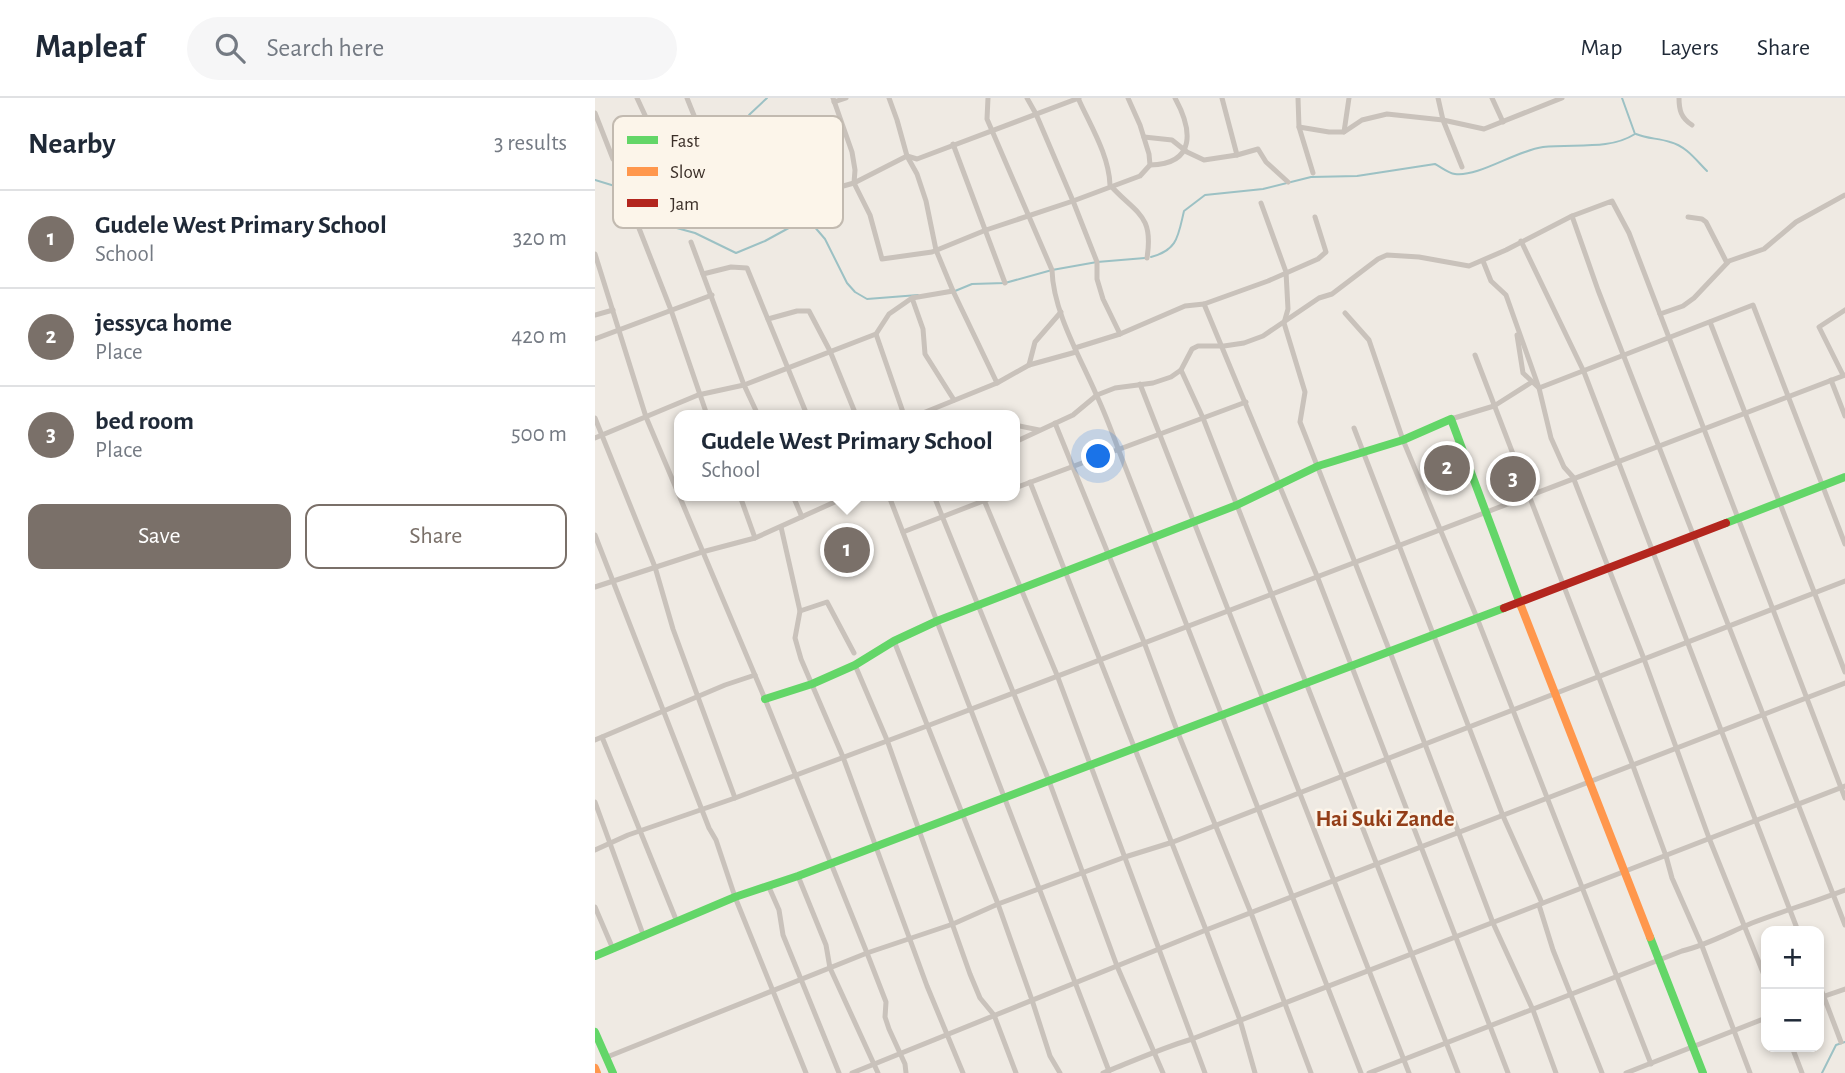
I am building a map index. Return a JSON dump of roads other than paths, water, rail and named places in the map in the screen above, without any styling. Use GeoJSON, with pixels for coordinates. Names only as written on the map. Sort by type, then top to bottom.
{"type":"FeatureCollection","features":[{"type":"Feature","properties":{"kind":"main road"},"geometry":{"type":"LineString","coordinates":[[765,699],[812,684],[855,665],[894,641],[937,621],[1193,523],[1318,466],[1403,439],[1451,419],[1519,602],[1703,1073]]}},
{"type":"Feature","properties":{"kind":"main road"},"geometry":{"type":"LineString","coordinates":[[595,956],[735,897],[1135,750],[1845,477]]}},
{"type":"Feature","properties":{"kind":"main road"},"geometry":{"type":"LineString","coordinates":[[595,1032],[613,1073]]}},
{"type":"Feature","properties":{"kind":"main road"},"geometry":{"type":"LineString","coordinates":[[595,1068],[597,1073]]}},
{"type":"Feature","properties":{"kind":"street"},"geometry":{"type":"LineString","coordinates":[[637,98],[645,116]]}},
{"type":"Feature","properties":{"kind":"street"},"geometry":{"type":"LineString","coordinates":[[687,98],[694,116]]}},
{"type":"Feature","properties":{"kind":"street"},"geometry":{"type":"LineString","coordinates":[[833,100],[846,98]]}},
{"type":"Feature","properties":{"kind":"street"},"geometry":{"type":"LineString","coordinates":[[889,98],[907,156],[917,174],[926,201],[936,250],[996,383]]}},
{"type":"Feature","properties":{"kind":"street"},"geometry":{"type":"LineString","coordinates":[[988,98],[986,115],[991,130],[1052,271],[1055,296],[1075,350],[1097,395],[1188,625],[1361,1073]]}},
{"type":"Feature","properties":{"kind":"street"},"geometry":{"type":"LineString","coordinates":[[1027,98],[1073,201],[1097,262],[1097,279],[1103,299],[1120,334]]}},
{"type":"Feature","properties":{"kind":"street"},"geometry":{"type":"LineString","coordinates":[[843,186],[907,156],[917,159],[1078,98],[1105,158],[1110,173],[1110,185],[1146,221],[1150,242],[1147,258]]}},
{"type":"Feature","properties":{"kind":"street"},"geometry":{"type":"LineString","coordinates":[[1128,98],[1144,137],[1150,165]]}},
{"type":"Feature","properties":{"kind":"street"},"geometry":{"type":"LineString","coordinates":[[843,127],[852,152],[854,183],[870,215],[882,259],[936,250],[1140,176],[1150,165],[1179,158],[1188,138],[1188,125],[1175,98]]}},
{"type":"Feature","properties":{"kind":"street"},"geometry":{"type":"LineString","coordinates":[[1222,98],[1237,155]]}},
{"type":"Feature","properties":{"kind":"street"},"geometry":{"type":"LineString","coordinates":[[1298,98],[1299,127],[1313,173]]}},
{"type":"Feature","properties":{"kind":"street"},"geometry":{"type":"LineString","coordinates":[[1344,132],[1349,98]]}},
{"type":"Feature","properties":{"kind":"street"},"geometry":{"type":"LineString","coordinates":[[1438,98],[1443,120],[1462,167]]}},
{"type":"Feature","properties":{"kind":"street"},"geometry":{"type":"LineString","coordinates":[[1493,98],[1503,122]]}},
{"type":"Feature","properties":{"kind":"street"},"geometry":{"type":"LineString","coordinates":[[1299,127],[1344,132],[1362,120],[1387,114],[1443,120],[1485,129],[1562,98]]}},
{"type":"Feature","properties":{"kind":"street"},"geometry":{"type":"LineString","coordinates":[[1679,98],[1682,116],[1692,125]]}},
{"type":"Feature","properties":{"kind":"street"},"geometry":{"type":"LineString","coordinates":[[595,113],[613,159]]}},
{"type":"Feature","properties":{"kind":"street"},"geometry":{"type":"LineString","coordinates":[[1144,137],[1172,140],[1204,160],[1258,149],[1266,162],[1288,182]]}},
{"type":"Feature","properties":{"kind":"street"},"geometry":{"type":"LineString","coordinates":[[953,144],[1005,283]]}},
{"type":"Feature","properties":{"kind":"street"},"geometry":{"type":"LineString","coordinates":[[1660,314],[1683,306],[1694,298],[1727,263],[1764,249],[1795,222],[1845,195]]}},
{"type":"Feature","properties":{"kind":"street"},"geometry":{"type":"LineString","coordinates":[[1020,440],[1073,415],[1097,395],[1115,388],[1164,380],[1181,370],[1192,349],[1198,346],[1244,343],[1263,336],[1319,298],[1332,294],[1387,255],[1419,257],[1469,266],[1571,216],[1612,201],[1629,233],[1670,338],[1702,429],[1843,787],[1845,798]]}},
{"type":"Feature","properties":{"kind":"street"},"geometry":{"type":"LineString","coordinates":[[1261,203],[1286,272],[1288,309],[1284,323],[1305,392],[1300,422],[1493,923],[1532,1010],[1556,1073]]}},
{"type":"Feature","properties":{"kind":"street"},"geometry":{"type":"LineString","coordinates":[[1571,216],[1845,925]]}},
{"type":"Feature","properties":{"kind":"street"},"geometry":{"type":"LineString","coordinates":[[930,410],[996,383],[1029,366],[1120,334],[1185,306],[1204,304],[1318,259],[1326,252],[1315,217]]}},
{"type":"Feature","properties":{"kind":"street"},"geometry":{"type":"LineString","coordinates":[[1688,217],[1706,222],[1727,263]]}},
{"type":"Feature","properties":{"kind":"street"},"geometry":{"type":"LineString","coordinates":[[639,228],[671,310],[705,410]]}},
{"type":"Feature","properties":{"kind":"street"},"geometry":{"type":"LineString","coordinates":[[1521,241],[1584,372],[1796,926]]}},
{"type":"Feature","properties":{"kind":"street"},"geometry":{"type":"LineString","coordinates":[[691,242],[756,410]]}},
{"type":"Feature","properties":{"kind":"street"},"geometry":{"type":"LineString","coordinates":[[595,254],[646,417],[674,484]]}},
{"type":"Feature","properties":{"kind":"street"},"geometry":{"type":"LineString","coordinates":[[1483,261],[1491,281],[1506,295],[1539,388],[1558,456],[1573,477],[1644,659],[1709,838],[1761,966]]}},
{"type":"Feature","properties":{"kind":"street"},"geometry":{"type":"LineString","coordinates":[[703,274],[744,266],[805,410]]}},
{"type":"Feature","properties":{"kind":"street"},"geometry":{"type":"LineString","coordinates":[[598,437],[698,395],[744,385],[876,334],[889,314],[912,298],[953,292]]}},
{"type":"Feature","properties":{"kind":"street"},"geometry":{"type":"LineString","coordinates":[[595,339],[712,295]]}},
{"type":"Feature","properties":{"kind":"street"},"geometry":{"type":"LineString","coordinates":[[912,298],[923,329],[925,355],[954,400]]}},
{"type":"Feature","properties":{"kind":"street"},"geometry":{"type":"LineString","coordinates":[[1204,304],[1224,346],[1317,576],[1508,1073]]}},
{"type":"Feature","properties":{"kind":"street"},"geometry":{"type":"LineString","coordinates":[[1539,388],[1752,305],[1845,544]]}},
{"type":"Feature","properties":{"kind":"street"},"geometry":{"type":"LineString","coordinates":[[595,316],[613,310]]}},
{"type":"Feature","properties":{"kind":"street"},"geometry":{"type":"LineString","coordinates":[[595,850],[927,726],[1844,375],[1819,327],[1845,310]]}},
{"type":"Feature","properties":{"kind":"street"},"geometry":{"type":"LineString","coordinates":[[768,319],[797,311],[809,311],[830,351],[854,410]]}},
{"type":"Feature","properties":{"kind":"street"},"geometry":{"type":"LineString","coordinates":[[1029,366],[1035,342],[1061,312]]}},
{"type":"Feature","properties":{"kind":"street"},"geometry":{"type":"LineString","coordinates":[[1345,313],[1369,341],[1403,439],[1477,618],[1651,1064]]}},
{"type":"Feature","properties":{"kind":"street"},"geometry":{"type":"LineString","coordinates":[[1710,322],[1845,672]]}},
{"type":"Feature","properties":{"kind":"street"},"geometry":{"type":"LineString","coordinates":[[1517,332],[1523,373],[1539,388]]}},
{"type":"Feature","properties":{"kind":"street"},"geometry":{"type":"LineString","coordinates":[[876,334],[902,410]]}},
{"type":"Feature","properties":{"kind":"street"},"geometry":{"type":"LineString","coordinates":[[1475,355],[1633,766],[1672,878],[1702,946],[1750,1073]]}},
{"type":"Feature","properties":{"kind":"street"},"geometry":{"type":"LineString","coordinates":[[1181,370],[1203,418],[1308,683],[1458,1073]]}},
{"type":"Feature","properties":{"kind":"street"},"geometry":{"type":"LineString","coordinates":[[1831,380],[1845,416]]}},
{"type":"Feature","properties":{"kind":"street"},"geometry":{"type":"LineString","coordinates":[[1451,419],[1494,406],[1532,382]]}},
{"type":"Feature","properties":{"kind":"street"},"geometry":{"type":"LineString","coordinates":[[1140,384],[1409,1073]]}},
{"type":"Feature","properties":{"kind":"street"},"geometry":{"type":"LineString","coordinates":[[1020,486],[1246,402]]}},
{"type":"Feature","properties":{"kind":"street"},"geometry":{"type":"LineString","coordinates":[[595,418],[598,437],[655,567],[673,629],[735,798]]}},
{"type":"Feature","properties":{"kind":"street"},"geometry":{"type":"LineString","coordinates":[[1055,423],[1251,913],[1311,1073]]}},
{"type":"Feature","properties":{"kind":"street"},"geometry":{"type":"LineString","coordinates":[[1020,426],[1040,430]]}},
{"type":"Feature","properties":{"kind":"street"},"geometry":{"type":"LineString","coordinates":[[1354,428],[1503,816],[1540,904],[1553,950],[1602,1073]]}},
{"type":"Feature","properties":{"kind":"street"},"geometry":{"type":"LineString","coordinates":[[1031,482],[1173,842],[1240,1020],[1255,1073]]}},
{"type":"Feature","properties":{"kind":"street"},"geometry":{"type":"LineString","coordinates":[[681,501],[765,699],[867,953],[886,1002],[885,1017],[905,1064],[906,1073]]}},
{"type":"Feature","properties":{"kind":"street"},"geometry":{"type":"LineString","coordinates":[[742,501],[755,538]]}},
{"type":"Feature","properties":{"kind":"street"},"geometry":{"type":"LineString","coordinates":[[795,501],[802,517]]}},
{"type":"Feature","properties":{"kind":"street"},"geometry":{"type":"LineString","coordinates":[[595,587],[702,552],[755,538],[833,501]]}},
{"type":"Feature","properties":{"kind":"street"},"geometry":{"type":"LineString","coordinates":[[891,501],[1107,1072],[1152,1051],[1192,1039],[1843,787]]}},
{"type":"Feature","properties":{"kind":"street"},"geometry":{"type":"LineString","coordinates":[[937,501],[1049,781],[1117,966],[1163,1073]]}},
{"type":"Feature","properties":{"kind":"street"},"geometry":{"type":"LineString","coordinates":[[903,532],[982,501]]}},
{"type":"Feature","properties":{"kind":"street"},"geometry":{"type":"LineString","coordinates":[[984,501],[1057,676],[1205,1073]]}},
{"type":"Feature","properties":{"kind":"street"},"geometry":{"type":"LineString","coordinates":[[781,527],[800,611],[795,638],[843,757],[927,986],[963,1073]]}},
{"type":"Feature","properties":{"kind":"street"},"geometry":{"type":"LineString","coordinates":[[595,535],[806,1073]]}},
{"type":"Feature","properties":{"kind":"street"},"geometry":{"type":"LineString","coordinates":[[606,1058],[867,953],[911,940],[998,904],[1173,842],[1845,581]]}},
{"type":"Feature","properties":{"kind":"street"},"geometry":{"type":"LineString","coordinates":[[800,611],[827,602],[853,653]]}},
{"type":"Feature","properties":{"kind":"street"},"geometry":{"type":"LineString","coordinates":[[894,641],[998,904],[1033,1000],[1049,1056],[1059,1073]]}},
{"type":"Feature","properties":{"kind":"street"},"geometry":{"type":"LineString","coordinates":[[855,665],[887,740],[970,974],[981,998],[994,1015],[1016,1073]]}},
{"type":"Feature","properties":{"kind":"street"},"geometry":{"type":"LineString","coordinates":[[595,740],[755,675]]}},
{"type":"Feature","properties":{"kind":"street"},"geometry":{"type":"LineString","coordinates":[[852,1073],[1206,930],[1845,683]]}},
{"type":"Feature","properties":{"kind":"street"},"geometry":{"type":"LineString","coordinates":[[602,737],[677,923]]}},
{"type":"Feature","properties":{"kind":"street"},"geometry":{"type":"LineString","coordinates":[[595,802],[644,937]]}},
{"type":"Feature","properties":{"kind":"street"},"geometry":{"type":"LineString","coordinates":[[798,876],[826,945],[830,968],[878,1073]]}},
{"type":"Feature","properties":{"kind":"street"},"geometry":{"type":"LineString","coordinates":[[768,885],[779,910],[783,934],[839,1073]]}},
{"type":"Feature","properties":{"kind":"street"},"geometry":{"type":"LineString","coordinates":[[1369,1073],[1845,890]]}},
{"type":"Feature","properties":{"kind":"street"},"geometry":{"type":"LineString","coordinates":[[595,907],[613,949]]}},
{"type":"Feature","properties":{"kind":"street"},"geometry":{"type":"LineString","coordinates":[[1824,996],[1845,989]]}},
{"type":"Feature","properties":{"kind":"street"},"geometry":{"type":"LineString","coordinates":[[1824,1004],[1841,1042]]}},
{"type":"Feature","properties":{"kind":"street"},"geometry":{"type":"LineString","coordinates":[[1626,1073],[1761,1020]]}},
{"type":"Feature","properties":{"kind":"street"},"geometry":{"type":"LineString","coordinates":[[1794,1052],[1802,1073]]}},
{"type":"Feature","properties":{"kind":"waterway"},"geometry":{"type":"LineString","coordinates":[[748,116],[767,98]]}},
{"type":"Feature","properties":{"kind":"waterway"},"geometry":{"type":"LineString","coordinates":[[1151,257],[1172,246],[1178,235],[1184,211],[1205,195],[1263,189],[1311,177],[1357,176],[1435,164],[1452,173],[1465,174],[1532,149],[1613,143],[1635,134],[1622,98]]}},
{"type":"Feature","properties":{"kind":"waterway"},"geometry":{"type":"LineString","coordinates":[[1636,134],[1676,144],[1707,171]]}},
{"type":"Feature","properties":{"kind":"waterway"},"geometry":{"type":"LineString","coordinates":[[595,180],[613,185]]}},
{"type":"Feature","properties":{"kind":"waterway"},"geometry":{"type":"LineString","coordinates":[[677,228],[695,233],[736,253],[789,228]]}},
{"type":"Feature","properties":{"kind":"waterway"},"geometry":{"type":"LineString","coordinates":[[816,228],[825,239],[847,283],[855,292],[867,299],[918,295]]}},
{"type":"Feature","properties":{"kind":"waterway"},"geometry":{"type":"LineString","coordinates":[[955,291],[972,284],[1005,283],[1052,270],[1097,262],[1145,258]]}},
{"type":"Feature","properties":{"kind":"waterway"},"geometry":{"type":"LineString","coordinates":[[1822,1073],[1836,1045],[1845,1042]]}},
{"type":"Feature","properties":{"kind":"place","name":"jessyca home"},"geometry":{"type":"Point","coordinates":[1447,468]}},
{"type":"Feature","properties":{"kind":"place","name":"bed room"},"geometry":{"type":"Point","coordinates":[1513,479]}},
{"type":"Feature","properties":{"kind":"place","name":"Gudele West Primary School"},"geometry":{"type":"Point","coordinates":[847,550]}},
{"type":"Feature","properties":{"kind":"district","name":"Hai Suki Zande"},"geometry":{"type":"Point","coordinates":[1385,819]}}]}
